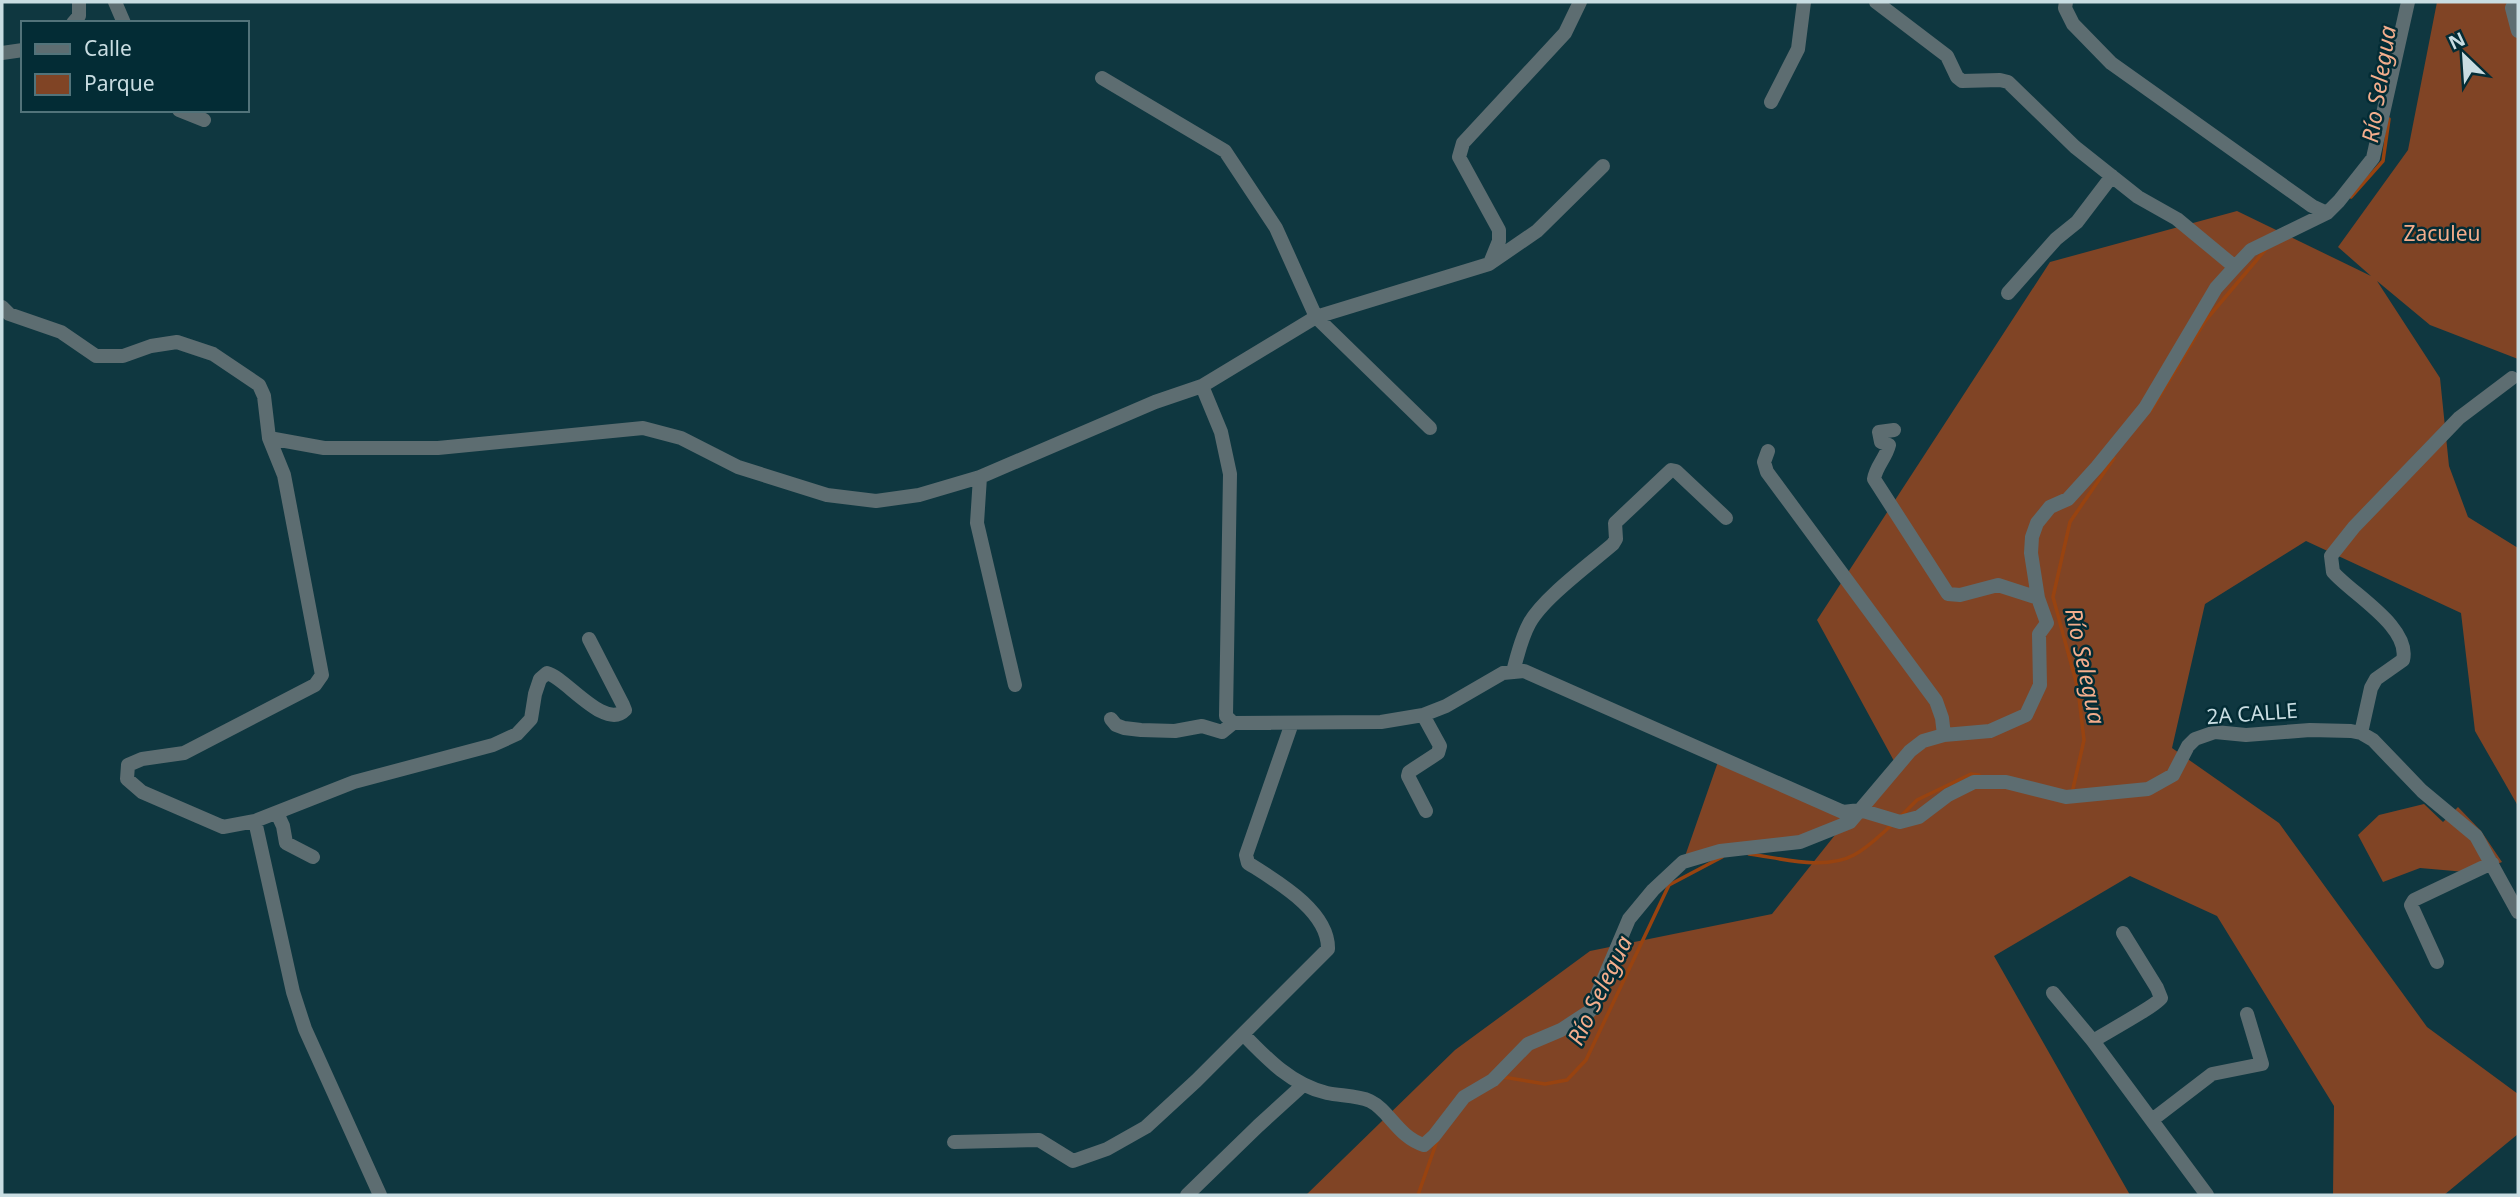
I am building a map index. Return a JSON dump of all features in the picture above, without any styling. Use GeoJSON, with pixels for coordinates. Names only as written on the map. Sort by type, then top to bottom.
{"type":"FeatureCollection","features":[{"type":"Feature","properties":{"kind":"street"},"geometry":{"type":"LineString","coordinates":[[75,21],[79,16],[79,2]]}},
{"type":"Feature","properties":{"kind":"street"},"geometry":{"type":"LineString","coordinates":[[115,2],[123,21]]}},
{"type":"Feature","properties":{"kind":"street"},"geometry":{"type":"LineString","coordinates":[[1489,264],[1499,241],[1499,230],[1459,157],[1459,150],[1564,33],[1580,2]]}},
{"type":"Feature","properties":{"kind":"street"},"geometry":{"type":"LineString","coordinates":[[1771,102],[1798,49],[1804,2]]}},
{"type":"Feature","properties":{"kind":"street"},"geometry":{"type":"LineString","coordinates":[[1876,2],[1947,56],[1962,80],[2008,82],[2075,147],[2138,197],[2177,219],[2235,267]]}},
{"type":"Feature","properties":{"kind":"street"},"geometry":{"type":"LineString","coordinates":[[2067,2],[2065,8],[2073,24],[2111,63],[2312,206],[2327,213]]}},
{"type":"Feature","properties":{"kind":"street"},"geometry":{"type":"LineString","coordinates":[[1243,1034],[1271,1062],[1303,1085],[1327,1093],[1371,1101],[1412,1142],[1424,1145],[1464,1097],[1497,1076],[1528,1044],[1561,1030],[1590,1011],[1629,919],[1653,890],[1683,862],[1720,851],[1800,842],[1850,822],[1910,751],[1923,741],[1944,735],[1990,731],[2026,715],[2040,685],[2039,634],[2047,622],[2038,598],[2031,553],[2032,537],[2037,523],[2050,507],[2068,499],[2145,408],[2216,288],[2235,267],[2251,250],[2327,213],[2373,158],[2408,2]]}},
{"type":"Feature","properties":{"kind":"street"},"geometry":{"type":"LineString","coordinates":[[2515,2],[2512,8],[2518,32]]}},
{"type":"Feature","properties":{"kind":"street"},"geometry":{"type":"LineString","coordinates":[[2,53],[21,50]]}},
{"type":"Feature","properties":{"kind":"street"},"geometry":{"type":"LineString","coordinates":[[1102,78],[1225,151],[1276,228],[1317,317],[1430,428]]}},
{"type":"Feature","properties":{"kind":"street"},"geometry":{"type":"LineString","coordinates":[[184,112],[204,120]]}},
{"type":"Feature","properties":{"kind":"street"},"geometry":{"type":"LineString","coordinates":[[269,438],[324,448],[438,448],[643,428],[681,438],[738,467],[827,495],[876,501],[919,495],[980,477],[1155,402],[1202,386],[1317,317],[1489,264],[1536,231],[1603,166]]}},
{"type":"Feature","properties":{"kind":"street"},"geometry":{"type":"LineString","coordinates":[[2008,293],[2056,239],[2077,222],[2112,176]]}},
{"type":"Feature","properties":{"kind":"street"},"geometry":{"type":"LineString","coordinates":[[2,306],[9,314],[61,332],[96,356],[123,356],[151,346],[177,342],[213,354],[259,385],[264,396],[269,438],[284,475],[322,675],[315,685],[184,752],[142,759],[128,765],[127,779],[142,792],[223,827],[255,821],[354,782],[493,745],[517,734],[531,719],[540,679],[547,674],[555,675],[572,692],[592,706],[614,716],[620,715],[625,710],[623,705],[589,639]]}},
{"type":"Feature","properties":{"kind":"street"},"geometry":{"type":"LineString","coordinates":[[2512,378],[2459,418],[2354,527],[2331,556],[2333,572],[2382,616],[2403,642],[2405,652],[2403,660],[2376,679],[2371,688],[2361,733],[2373,740],[2421,791],[2476,836],[2518,912]]}},
{"type":"Feature","properties":{"kind":"street"},"geometry":{"type":"LineString","coordinates":[[1202,386],[1222,432],[1230,474],[1226,716],[1233,723]]}},
{"type":"Feature","properties":{"kind":"street"},"geometry":{"type":"LineString","coordinates":[[1894,430],[1879,432],[1881,442],[1889,445],[1885,457],[1878,465],[1874,480],[1948,594],[1960,596],[1998,585],[2038,598]]}},
{"type":"Feature","properties":{"kind":"street"},"geometry":{"type":"LineString","coordinates":[[1768,451],[1764,462],[1767,472],[1936,701],[1944,735]]}},
{"type":"Feature","properties":{"kind":"street"},"geometry":{"type":"LineString","coordinates":[[1111,719],[1124,728],[1175,732],[1202,726],[1222,732],[1233,723],[1381,722],[1423,715],[1503,673],[1513,672],[1521,640],[1530,621],[1544,605],[1613,544],[1616,539],[1615,523],[1671,470],[1676,471],[1726,519]]}},
{"type":"Feature","properties":{"kind":"street"},"geometry":{"type":"LineString","coordinates":[[980,477],[977,523],[1015,685]]}},
{"type":"Feature","properties":{"kind":"street","name":"2A CALLE"},"geometry":{"type":"LineString","coordinates":[[1513,672],[1524,671],[1843,812],[1860,810],[1895,821],[1919,817],[1948,795],[1974,782],[2006,782],[2066,797],[2148,789],[2173,775],[2195,738],[2215,732],[2246,735],[2310,730],[2361,733]]}},
{"type":"Feature","properties":{"kind":"street"},"geometry":{"type":"LineString","coordinates":[[1423,715],[1440,746],[1438,753],[1409,772],[1408,776],[1426,811]]}},
{"type":"Feature","properties":{"kind":"street"},"geometry":{"type":"LineString","coordinates":[[954,1142],[1034,1139],[1073,1161],[1108,1149],[1146,1127],[1328,949],[1328,938],[1321,922],[1290,890],[1248,863],[1246,859],[1292,723]]}},
{"type":"Feature","properties":{"kind":"street"},"geometry":{"type":"LineString","coordinates":[[277,813],[286,843],[313,856]]}},
{"type":"Feature","properties":{"kind":"street"},"geometry":{"type":"LineString","coordinates":[[255,821],[293,992],[305,1029],[380,1195]]}},
{"type":"Feature","properties":{"kind":"street"},"geometry":{"type":"LineString","coordinates":[[2437,962],[2411,905],[2414,900],[2492,863]]}},
{"type":"Feature","properties":{"kind":"street"},"geometry":{"type":"LineString","coordinates":[[2093,1041],[2157,1004],[2161,998],[2123,933]]}},
{"type":"Feature","properties":{"kind":"street"},"geometry":{"type":"LineString","coordinates":[[2053,993],[2093,1041],[2207,1195]]}},
{"type":"Feature","properties":{"kind":"street"},"geometry":{"type":"LineString","coordinates":[[2152,1119],[2212,1074],[2262,1064],[2246,1014]]}},
{"type":"Feature","properties":{"kind":"street"},"geometry":{"type":"LineString","coordinates":[[1187,1195],[1303,1085]]}},
{"type":"Feature","properties":{"kind":"green space","name":"Zaculeu"},"geometry":{"type":"Polygon","coordinates":[[[2437,2],[2515,2],[2518,31],[2518,359],[2430,325],[2377,281],[2440,378],[2449,466],[2468,517],[2518,548],[2518,806],[2475,731],[2461,613],[2306,541],[2205,604],[2172,748],[2279,823],[2427,1027],[2518,1094],[2518,1134],[2444,1195],[2333,1195],[2334,1106],[2217,916],[2130,876],[1994,956],[2130,1195],[1306,1195],[1455,1050],[1590,951],[1772,914],[1894,761],[1817,620],[2050,262],[2237,211],[2371,276],[2338,247],[2408,150],[2437,2]]]}},
{"type":"Feature","properties":{"kind":"green space"},"geometry":{"type":"Polygon","coordinates":[[[1720,756],[1843,812],[1841,821],[1803,841],[1683,862],[1720,756]]]}},
{"type":"Feature","properties":{"kind":"green space"},"geometry":{"type":"Polygon","coordinates":[[[2424,804],[2443,822],[2458,807],[2481,831],[2502,862],[2477,873],[2420,868],[2383,882],[2358,835],[2379,815],[2424,804]]]}},
{"type":"Feature","properties":{"kind":"waterway","name":"Río Selegua"},"geometry":{"type":"LineString","coordinates":[[2351,197],[2383,161],[2389,119]]}},
{"type":"Feature","properties":{"kind":"waterway","name":"Río Selegua"},"geometry":{"type":"LineString","coordinates":[[2151,410],[2205,321],[2266,249]]}},
{"type":"Feature","properties":{"kind":"waterway","name":"Río Selegua"},"geometry":{"type":"LineString","coordinates":[[2072,793],[2084,740],[2078,689],[2053,597],[2070,522],[2114,458]]}},
{"type":"Feature","properties":{"kind":"waterway","name":"Río Selegua"},"geometry":{"type":"LineString","coordinates":[[1901,816],[1917,800],[1971,774],[1979,775]]}},
{"type":"Feature","properties":{"kind":"waterway","name":"Río Selegua"},"geometry":{"type":"LineString","coordinates":[[1749,854],[1816,863],[1842,860],[1865,848],[1893,824]]}},
{"type":"Feature","properties":{"kind":"waterway","name":"Río Selegua"},"geometry":{"type":"LineString","coordinates":[[1503,1077],[1545,1084],[1567,1080],[1586,1060],[1669,885],[1722,857]]}},
{"type":"Feature","properties":{"kind":"waterway","name":"Río Selegua"},"geometry":{"type":"LineString","coordinates":[[1418,1195],[1437,1141]]}}]}
